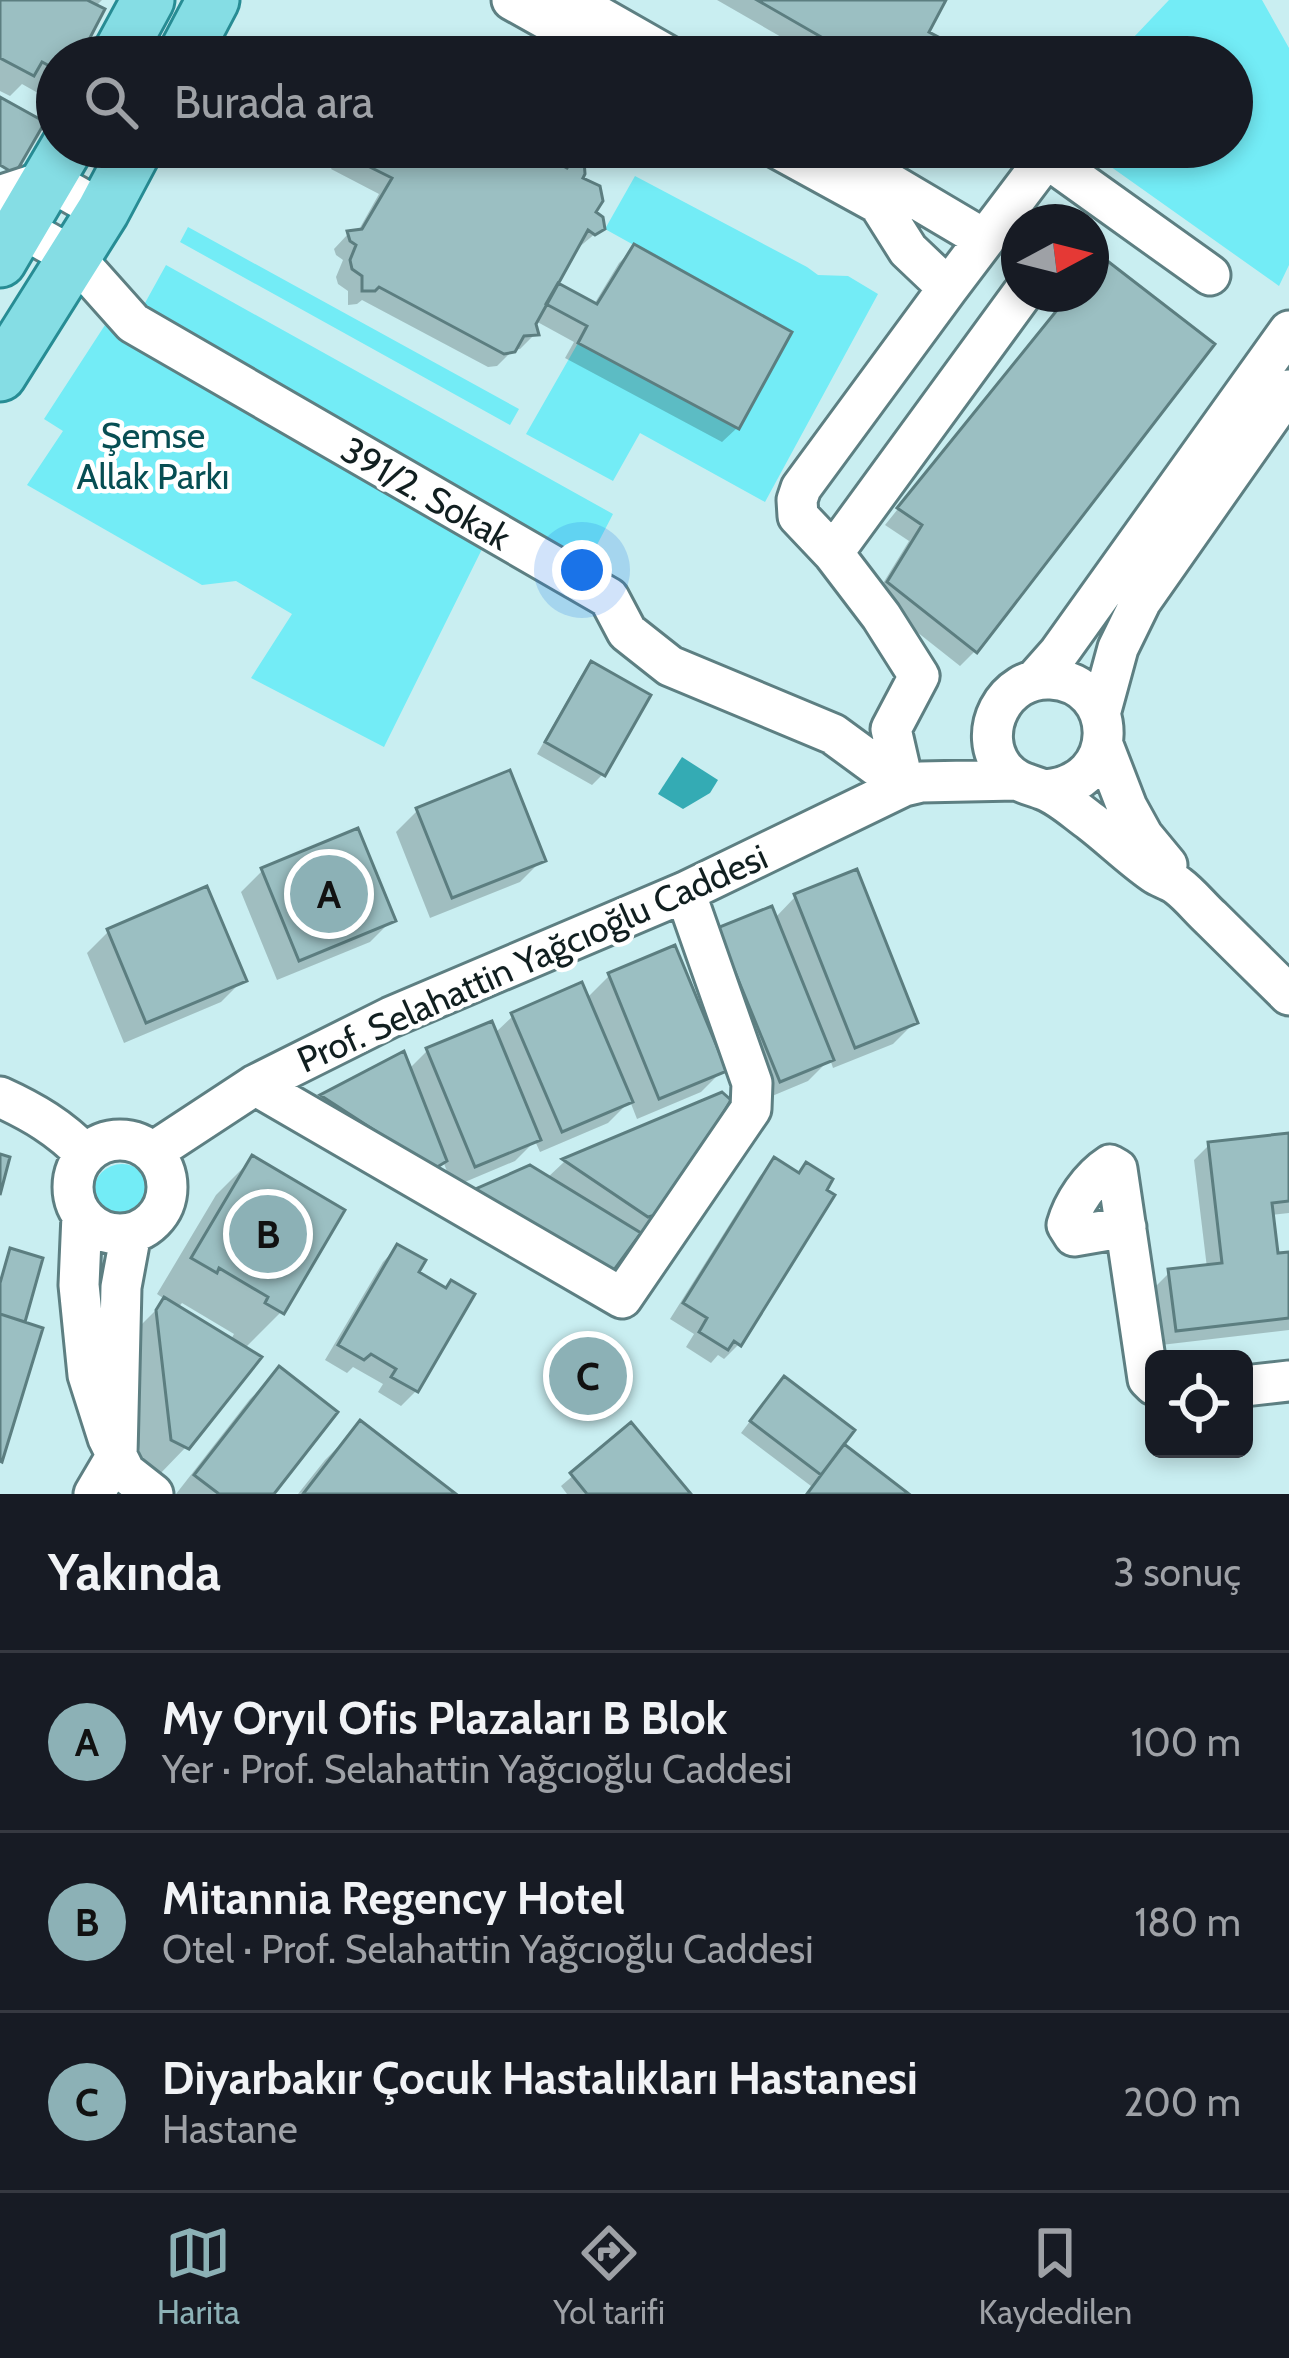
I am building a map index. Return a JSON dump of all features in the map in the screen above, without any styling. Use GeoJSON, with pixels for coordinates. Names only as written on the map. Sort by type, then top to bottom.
{"type":"FeatureCollection","features":[{"type":"Feature","properties":{"kind":"main road"},"geometry":{"type":"LineString","coordinates":[[128,36],[148,0]]}},
{"type":"Feature","properties":{"kind":"main road"},"geometry":{"type":"LineString","coordinates":[[194,36],[213,0]]}},
{"type":"Feature","properties":{"kind":"main road"},"geometry":{"type":"LineString","coordinates":[[0,375],[76,258],[125,168]]}},
{"type":"Feature","properties":{"kind":"street"},"geometry":{"type":"LineString","coordinates":[[512,0],[576,36]]}},
{"type":"Feature","properties":{"kind":"street"},"geometry":{"type":"LineString","coordinates":[[570,0],[633,36]]}},
{"type":"Feature","properties":{"kind":"street"},"geometry":{"type":"LineString","coordinates":[[813,168],[879,204],[908,250],[948,288]]}},
{"type":"Feature","properties":{"kind":"street"},"geometry":{"type":"LineString","coordinates":[[864,168],[984,239]]}},
{"type":"Feature","properties":{"kind":"street"},"geometry":{"type":"LineString","coordinates":[[1011,204],[1039,168]]}},
{"type":"Feature","properties":{"kind":"street"},"geometry":{"type":"LineString","coordinates":[[1056,168],[1083,204]]}},
{"type":"Feature","properties":{"kind":"street"},"geometry":{"type":"LineString","coordinates":[[23,201],[103,211]]}},
{"type":"Feature","properties":{"kind":"street","name":"391/2. Sokak"},"geometry":{"type":"LineString","coordinates":[[23,201],[133,322],[609,598],[627,632],[670,666],[833,734],[913,784]]}},
{"type":"Feature","properties":{"kind":"street"},"geometry":{"type":"LineString","coordinates":[[913,784],[891,729],[919,676],[881,616],[798,515],[797,500],[801,488],[1001,217]]}},
{"type":"Feature","properties":{"kind":"street"},"geometry":{"type":"LineString","coordinates":[[1109,220],[1210,275]]}},
{"type":"Feature","properties":{"kind":"street"},"geometry":{"type":"LineString","coordinates":[[833,553],[1009,312]]}},
{"type":"Feature","properties":{"kind":"street"},"geometry":{"type":"LineString","coordinates":[[1035,680],[1289,331]]}},
{"type":"Feature","properties":{"kind":"street"},"geometry":{"type":"LineString","coordinates":[[1031,785],[1061,789],[1076,783],[1098,760],[1118,648],[1141,602],[1289,390]]}},
{"type":"Feature","properties":{"kind":"street"},"geometry":{"type":"LineString","coordinates":[[1178,886],[1127,807],[1101,729],[1080,689],[1051,679],[1035,680],[1007,696],[993,724],[996,756],[1178,886],[1289,995]]}},
{"type":"Feature","properties":{"kind":"street","name":"Prof. Selahattin Yağcıoğlu Caddesi"},"geometry":{"type":"LineString","coordinates":[[153,1152],[254,1085],[391,1017],[685,892],[913,784],[958,755],[993,724]]}},
{"type":"Feature","properties":{"kind":"street","name":"Prof. Selahattin Yağcıoğlu Caddesi"},"geometry":{"type":"LineString","coordinates":[[913,784],[1031,785]]}},
{"type":"Feature","properties":{"kind":"street"},"geometry":{"type":"LineString","coordinates":[[254,1085],[622,1298],[751,1108],[752,1083],[685,892]]}},
{"type":"Feature","properties":{"kind":"street"},"geometry":{"type":"LineString","coordinates":[[0,1097],[34,1112],[85,1154]]}},
{"type":"Feature","properties":{"kind":"street"},"geometry":{"type":"LineString","coordinates":[[111,1139],[140,1143],[153,1152],[167,1177],[164,1206],[155,1218],[130,1233],[91,1225],[74,1200],[72,1184],[85,1154],[111,1139]]}},
{"type":"Feature","properties":{"kind":"street"},"geometry":{"type":"LineString","coordinates":[[82,1215],[79,1285],[88,1375],[108,1438],[125,1472],[153,1494]]}},
{"type":"Feature","properties":{"kind":"street"},"geometry":{"type":"LineString","coordinates":[[1126,1227],[1145,1358]]}},
{"type":"Feature","properties":{"kind":"street"},"geometry":{"type":"LineString","coordinates":[[94,1494],[117,1454],[117,1354],[130,1233]]}},
{"type":"Feature","properties":{"kind":"street"},"geometry":{"type":"LineString","coordinates":[[1253,1385],[1289,1381]]}},
{"type":"Feature","properties":{"kind":"green space"},"geometry":{"type":"Polygon","coordinates":[[[1169,0],[1262,0],[1289,48],[1289,265],[1279,286],[1113,168],[1253,168],[1253,36],[1135,36],[1169,0]]]}},
{"type":"Feature","properties":{"kind":"green space"},"geometry":{"type":"Polygon","coordinates":[[[635,176],[818,275],[848,276],[878,294],[765,502],[640,433],[613,481],[526,434],[578,343],[739,429],[792,333],[605,229],[635,176]]]}},
{"type":"Feature","properties":{"kind":"green space"},"geometry":{"type":"Polygon","coordinates":[[[188,227],[519,409],[510,425],[180,242],[188,227]]]}},
{"type":"Feature","properties":{"kind":"green space"},"geometry":{"type":"Polygon","coordinates":[[[166,265],[613,514],[585,568],[140,312],[166,265]]]}},
{"type":"Feature","properties":{"kind":"green space","name":"Şemse Allak Parkı"},"geometry":{"type":"Polygon","coordinates":[[[105,325],[484,545],[384,747],[251,678],[292,614],[236,581],[202,585],[27,485],[63,431],[44,419],[105,325]]]}},
{"type":"Feature","properties":{"kind":"green space"},"geometry":{"type":"Polygon","coordinates":[[[122,1164],[142,1173],[151,1193],[142,1213],[122,1222],[102,1213],[93,1193],[102,1173],[122,1164]]]}},
{"type":"Feature","properties":{"kind":"shaded area"},"geometry":{"type":"Polygon","coordinates":[[[682,757],[718,780],[710,793],[683,809],[658,794],[682,757]]]}},
{"type":"Feature","properties":{"kind":"building"},"geometry":{"type":"Polygon","coordinates":[[[0,0],[87,0],[105,9],[91,36],[36,36],[34,76],[0,58],[0,0]]]}},
{"type":"Feature","properties":{"kind":"building"},"geometry":{"type":"Polygon","coordinates":[[[757,0],[946,0],[929,32],[937,36],[820,36],[757,0]]]}},
{"type":"Feature","properties":{"kind":"building"},"geometry":{"type":"Polygon","coordinates":[[[0,97],[36,117],[36,138],[15,174],[0,165],[0,97]]]}},
{"type":"Feature","properties":{"kind":"building"},"geometry":{"type":"Polygon","coordinates":[[[372,168],[585,168],[583,178],[600,186],[603,201],[596,212],[603,217],[605,229],[595,235],[588,230],[536,324],[539,335],[524,336],[515,352],[504,354],[379,287],[362,291],[362,276],[352,269],[350,260],[356,245],[347,231],[362,229],[392,178],[372,168]]]}},
{"type":"Feature","properties":{"kind":"building"},"geometry":{"type":"Polygon","coordinates":[[[634,244],[792,332],[739,429],[578,343],[587,326],[546,304],[558,283],[597,304],[634,244]]]}},
{"type":"Feature","properties":{"kind":"building"},"geometry":{"type":"Polygon","coordinates":[[[1109,262],[1215,344],[977,653],[887,582],[922,525],[897,508],[1055,312],[1109,312],[1109,262]]]}},
{"type":"Feature","properties":{"kind":"building"},"geometry":{"type":"Polygon","coordinates":[[[591,661],[651,695],[605,776],[545,742],[591,661]]]}},
{"type":"Feature","properties":{"kind":"building"},"geometry":{"type":"Polygon","coordinates":[[[510,770],[546,861],[452,898],[416,808],[510,770]]]}},
{"type":"Feature","properties":{"kind":"building"},"geometry":{"type":"Polygon","coordinates":[[[358,828],[396,921],[299,961],[261,868],[358,828]]]}},
{"type":"Feature","properties":{"kind":"building"},"geometry":{"type":"Polygon","coordinates":[[[857,869],[918,1023],[855,1048],[794,894],[857,869]]]}},
{"type":"Feature","properties":{"kind":"building"},"geometry":{"type":"Polygon","coordinates":[[[207,886],[247,981],[146,1023],[107,929],[207,886]]]}},
{"type":"Feature","properties":{"kind":"building"},"geometry":{"type":"Polygon","coordinates":[[[772,906],[834,1060],[780,1082],[717,928],[772,906]]]}},
{"type":"Feature","properties":{"kind":"building"},"geometry":{"type":"Polygon","coordinates":[[[675,945],[727,1071],[659,1099],[608,973],[675,945]]]}},
{"type":"Feature","properties":{"kind":"building"},"geometry":{"type":"Polygon","coordinates":[[[582,982],[633,1102],[562,1132],[511,1013],[582,982]]]}},
{"type":"Feature","properties":{"kind":"building"},"geometry":{"type":"Polygon","coordinates":[[[492,1021],[541,1140],[475,1167],[426,1048],[492,1021]]]}},
{"type":"Feature","properties":{"kind":"building"},"geometry":{"type":"Polygon","coordinates":[[[404,1051],[447,1161],[434,1169],[320,1095],[404,1051]]]}},
{"type":"Feature","properties":{"kind":"building"},"geometry":{"type":"Polygon","coordinates":[[[722,1092],[731,1100],[663,1213],[648,1217],[562,1159],[722,1092]]]}},
{"type":"Feature","properties":{"kind":"building"},"geometry":{"type":"Polygon","coordinates":[[[1289,1133],[1289,1201],[1272,1203],[1278,1253],[1289,1252],[1289,1318],[1176,1331],[1168,1269],[1222,1263],[1208,1142],[1289,1133]]]}},
{"type":"Feature","properties":{"kind":"building"},"geometry":{"type":"Polygon","coordinates":[[[0,1154],[10,1157],[0,1195],[0,1154]]]}},
{"type":"Feature","properties":{"kind":"building"},"geometry":{"type":"Polygon","coordinates":[[[252,1155],[345,1210],[284,1314],[265,1303],[268,1297],[219,1268],[217,1273],[191,1258],[252,1155]]]}},
{"type":"Feature","properties":{"kind":"building"},"geometry":{"type":"Polygon","coordinates":[[[774,1157],[799,1173],[806,1162],[833,1179],[827,1190],[835,1195],[741,1346],[734,1341],[728,1350],[699,1332],[707,1318],[683,1303],[774,1157]]]}},
{"type":"Feature","properties":{"kind":"building"},"geometry":{"type":"Polygon","coordinates":[[[530,1165],[641,1233],[611,1274],[471,1191],[530,1165]]]}},
{"type":"Feature","properties":{"kind":"building"},"geometry":{"type":"Polygon","coordinates":[[[397,1244],[426,1260],[419,1272],[446,1288],[451,1280],[475,1294],[418,1392],[391,1377],[396,1369],[371,1354],[364,1360],[338,1345],[397,1244]]]}},
{"type":"Feature","properties":{"kind":"building"},"geometry":{"type":"Polygon","coordinates":[[[10,1248],[43,1258],[25,1322],[0,1314],[0,1283],[10,1248]]]}},
{"type":"Feature","properties":{"kind":"building"},"geometry":{"type":"Polygon","coordinates":[[[164,1297],[262,1357],[189,1449],[171,1440],[156,1310],[164,1297]]]}},
{"type":"Feature","properties":{"kind":"building"},"geometry":{"type":"Polygon","coordinates":[[[0,1314],[43,1328],[2,1462],[0,1461],[0,1314]]]}},
{"type":"Feature","properties":{"kind":"building"},"geometry":{"type":"Polygon","coordinates":[[[279,1366],[338,1412],[274,1494],[219,1494],[194,1475],[279,1366]]]}},
{"type":"Feature","properties":{"kind":"building"},"geometry":{"type":"Polygon","coordinates":[[[784,1376],[855,1430],[821,1475],[750,1421],[784,1376]]]}},
{"type":"Feature","properties":{"kind":"building"},"geometry":{"type":"Polygon","coordinates":[[[360,1420],[456,1494],[303,1494],[360,1420]]]}},
{"type":"Feature","properties":{"kind":"building"},"geometry":{"type":"Polygon","coordinates":[[[631,1422],[691,1494],[587,1494],[570,1473],[631,1422]]]}},
{"type":"Feature","properties":{"kind":"building"},"geometry":{"type":"Polygon","coordinates":[[[844,1444],[909,1494],[807,1494],[844,1444]]]}},
{"type":"Feature","properties":{"kind":"place","name":"My Oryıl Ofis Plazaları B Blok"},"geometry":{"type":"Point","coordinates":[329,894]}},
{"type":"Feature","properties":{"kind":"place","name":"Mitannia Regency Hotel"},"geometry":{"type":"Point","coordinates":[268,1234]}},
{"type":"Feature","properties":{"kind":"place","name":"Diyarbakır Çocuk Hastalıkları Hastanesi"},"geometry":{"type":"Point","coordinates":[588,1376]}}]}
